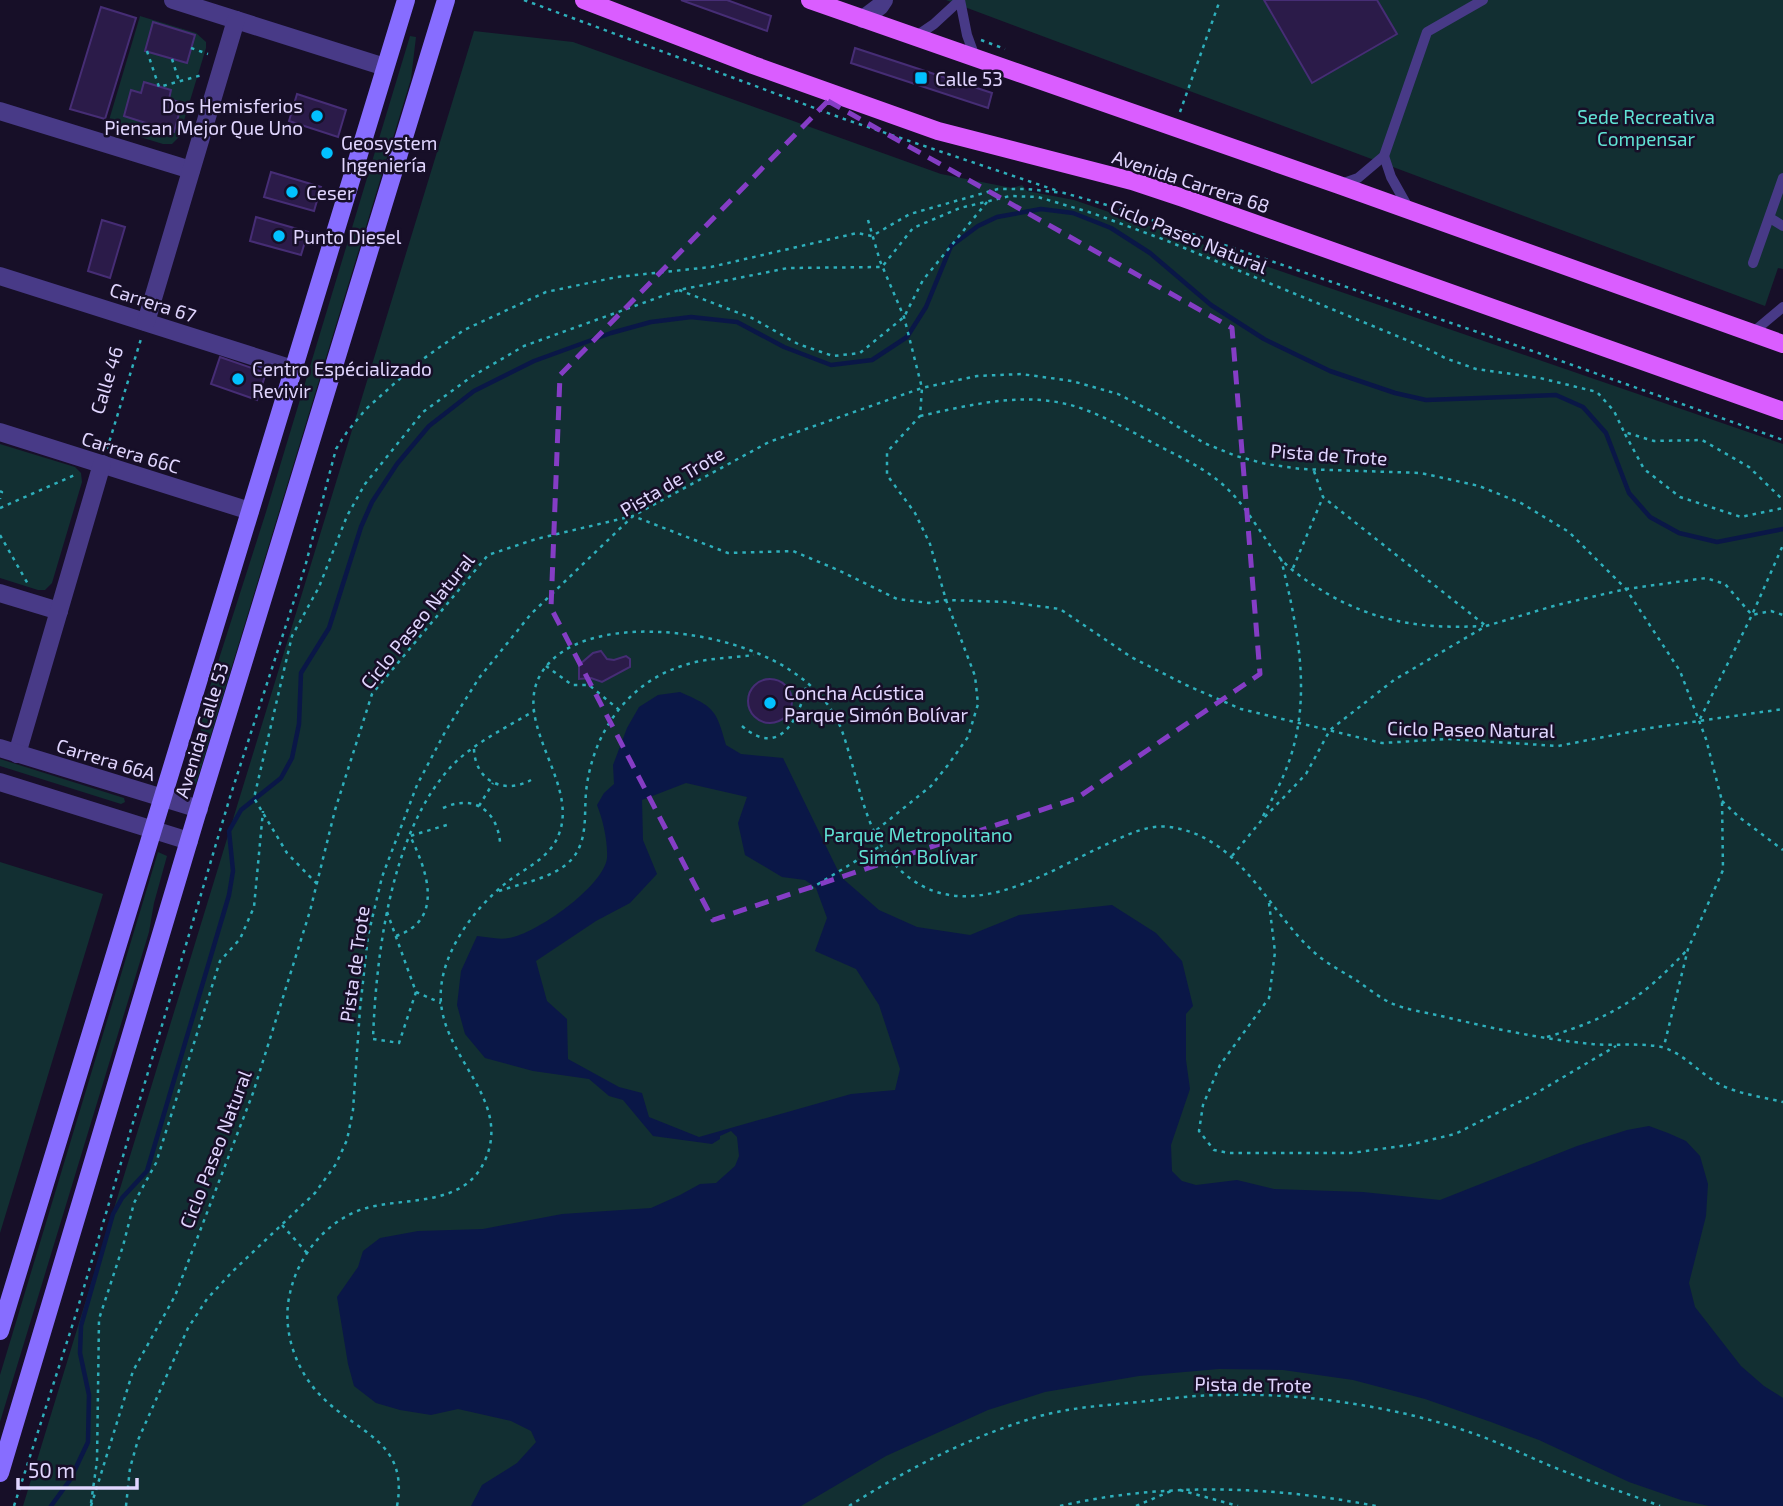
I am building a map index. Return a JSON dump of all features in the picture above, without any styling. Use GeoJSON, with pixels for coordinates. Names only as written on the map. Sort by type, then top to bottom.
{"type":"FeatureCollection","features":[{"type":"Feature","properties":{"kind":"main road","name":"Avenida Calle 53"},"geometry":{"type":"LineString","coordinates":[[0,1331],[406,0]]}},
{"type":"Feature","properties":{"kind":"main road","name":"Avenida Calle 53"},"geometry":{"type":"LineString","coordinates":[[0,1473],[189,841],[446,0]]}},
{"type":"Feature","properties":{"kind":"main road","name":"Avenida Carrera 68"},"geometry":{"type":"LineString","coordinates":[[584,0],[938,131],[1121,178],[1184,198],[1783,411]]}},
{"type":"Feature","properties":{"kind":"main road"},"geometry":{"type":"LineString","coordinates":[[810,0],[1783,344]]}},
{"type":"Feature","properties":{"kind":"street"},"geometry":{"type":"LineString","coordinates":[[173,0],[385,67]]}},
{"type":"Feature","properties":{"kind":"street"},"geometry":{"type":"LineString","coordinates":[[863,19],[884,0]]}},
{"type":"Feature","properties":{"kind":"street"},"geometry":{"type":"LineString","coordinates":[[146,322],[236,20]]}},
{"type":"Feature","properties":{"kind":"street"},"geometry":{"type":"LineString","coordinates":[[0,111],[191,170]]}},
{"type":"Feature","properties":{"kind":"street","name":"Carrera 67"},"geometry":{"type":"LineString","coordinates":[[0,276],[293,369]]}},
{"type":"Feature","properties":{"kind":"street","name":"Carrera 66C"},"geometry":{"type":"LineString","coordinates":[[0,432],[250,511]]}},
{"type":"Feature","properties":{"kind":"street"},"geometry":{"type":"LineString","coordinates":[[9,751],[59,611],[102,464]]}},
{"type":"Feature","properties":{"kind":"street"},"geometry":{"type":"LineString","coordinates":[[0,593],[59,611]]}},
{"type":"Feature","properties":{"kind":"street","name":"Carrera 66A"},"geometry":{"type":"LineString","coordinates":[[9,751],[199,810]]}},
{"type":"Feature","properties":{"kind":"street"},"geometry":{"type":"LineString","coordinates":[[1,785],[189,841]]}},
{"type":"Feature","properties":{"kind":"lane"},"geometry":{"type":"LineString","coordinates":[[914,37],[934,24],[960,0]]}},
{"type":"Feature","properties":{"kind":"lane"},"geometry":{"type":"LineString","coordinates":[[960,0],[967,35],[976,58]]}},
{"type":"Feature","properties":{"kind":"lane"},"geometry":{"type":"LineString","coordinates":[[1339,185],[1358,178],[1384,156],[1427,32],[1483,0]]}},
{"type":"Feature","properties":{"kind":"lane"},"geometry":{"type":"LineString","coordinates":[[1384,156],[1391,177],[1410,211]]}},
{"type":"Feature","properties":{"kind":"lane"},"geometry":{"type":"LineString","coordinates":[[1753,263],[1783,178]]}},
{"type":"Feature","properties":{"kind":"lane"},"geometry":{"type":"LineString","coordinates":[[1770,218],[1783,226]]}},
{"type":"Feature","properties":{"kind":"lane"},"geometry":{"type":"LineString","coordinates":[[1752,333],[1783,307]]}},
{"type":"Feature","properties":{"kind":"path"},"geometry":{"type":"LineString","coordinates":[[1180,112],[1220,0]]}},
{"type":"Feature","properties":{"kind":"path"},"geometry":{"type":"LineString","coordinates":[[191,48],[211,55]]}},
{"type":"Feature","properties":{"kind":"path"},"geometry":{"type":"LineString","coordinates":[[147,51],[159,87],[205,74]]}},
{"type":"Feature","properties":{"kind":"path"},"geometry":{"type":"LineString","coordinates":[[172,59],[179,81]]}},
{"type":"Feature","properties":{"kind":"path"},"geometry":{"type":"LineString","coordinates":[[181,107],[194,110]]}},
{"type":"Feature","properties":{"kind":"path"},"geometry":{"type":"LineString","coordinates":[[13,1506],[76,1314],[230,797],[305,567],[336,449],[366,409],[423,359],[464,330],[546,292],[617,277],[711,267],[857,233],[872,236],[910,215],[998,189],[1027,189],[1063,193],[1114,206],[1783,440]]}},
{"type":"Feature","properties":{"kind":"path","name":"Ciclo Paseo Natural"},"geometry":{"type":"LineString","coordinates":[[882,267],[913,228],[961,208],[1010,196],[1038,197],[1092,213],[1165,240],[1455,362],[1476,369],[1540,378],[1597,392],[1614,411],[1644,469],[1680,497],[1741,517],[1783,508]]}},
{"type":"Feature","properties":{"kind":"path"},"geometry":{"type":"LineString","coordinates":[[678,290],[752,318],[799,344],[833,356],[860,353],[904,319],[923,280],[987,202]]}},
{"type":"Feature","properties":{"kind":"path"},"geometry":{"type":"LineString","coordinates":[[868,220],[882,267],[904,319],[912,346],[922,388],[920,416]]}},
{"type":"Feature","properties":{"kind":"path"},"geometry":{"type":"LineString","coordinates":[[317,884],[287,853],[254,797],[292,636],[319,587],[347,516],[365,484],[423,412],[471,377],[524,346],[678,290],[788,268],[882,267]]}},
{"type":"Feature","properties":{"kind":"path","name":"Calle 46"},"geometry":{"type":"LineString","coordinates":[[102,464],[146,322]]}},
{"type":"Feature","properties":{"kind":"path","name":"Pista de Trote"},"geometry":{"type":"LineString","coordinates":[[126,1506],[130,1468],[138,1440],[188,1328],[207,1299],[233,1271],[314,1193],[336,1164],[347,1140],[353,1110],[368,936],[382,877],[417,785],[445,732],[479,678],[531,614],[633,516],[724,464],[769,442],[922,388],[988,375],[1021,374],[1072,381],[1118,394],[1160,415],[1204,443],[1266,464],[1313,470],[1421,473],[1479,486],[1521,503],[1569,532],[1626,589],[1680,671],[1699,720],[1722,801],[1723,870],[1688,949]]}},
{"type":"Feature","properties":{"kind":"path"},"geometry":{"type":"LineString","coordinates":[[874,832],[931,786],[968,737],[978,704],[975,676],[946,600],[930,544],[915,513],[887,475],[887,452],[920,416],[1017,398],[1047,400],[1084,409],[1200,468],[1221,483],[1240,502],[1281,559],[1309,583],[1348,606],[1409,624],[1437,627],[1486,626]]}},
{"type":"Feature","properties":{"kind":"path"},"geometry":{"type":"LineString","coordinates":[[1624,432],[1654,441],[1702,440],[1749,467],[1783,500]]}},
{"type":"Feature","properties":{"kind":"path"},"geometry":{"type":"LineString","coordinates":[[1313,470],[1323,497],[1486,626]]}},
{"type":"Feature","properties":{"kind":"path"},"geometry":{"type":"LineString","coordinates":[[0,508],[83,472]]}},
{"type":"Feature","properties":{"kind":"path"},"geometry":{"type":"LineString","coordinates":[[0,491],[0,499]]}},
{"type":"Feature","properties":{"kind":"path"},"geometry":{"type":"LineString","coordinates":[[1293,569],[1323,497]]}},
{"type":"Feature","properties":{"kind":"path","name":"Ciclo Paseo Natural"},"geometry":{"type":"LineString","coordinates":[[91,1506],[133,1371],[175,1296],[253,1093],[310,911],[335,810],[372,694],[488,555],[536,539],[633,516],[729,553],[793,551],[897,599],[929,603],[946,600],[1008,603],[1060,609],[1131,657],[1241,709],[1382,743],[1449,739],[1558,746],[1699,720],[1783,709]]}},
{"type":"Feature","properties":{"kind":"path"},"geometry":{"type":"LineString","coordinates":[[0,535],[31,590]]}},
{"type":"Feature","properties":{"kind":"path"},"geometry":{"type":"LineString","coordinates":[[1699,720],[1752,615],[1783,545]]}},
{"type":"Feature","properties":{"kind":"path"},"geometry":{"type":"LineString","coordinates":[[1261,821],[1286,770],[1301,702],[1302,662],[1281,559]]}},
{"type":"Feature","properties":{"kind":"path"},"geometry":{"type":"LineString","coordinates":[[1232,856],[1306,774],[1330,730],[1394,680],[1486,626],[1557,605],[1626,589],[1706,578],[1717,580],[1731,590],[1752,615]]}},
{"type":"Feature","properties":{"kind":"path"},"geometry":{"type":"LineString","coordinates":[[1752,615],[1772,611],[1783,615]]}},
{"type":"Feature","properties":{"kind":"path"},"geometry":{"type":"LineString","coordinates":[[397,1506],[399,1482],[395,1466],[385,1447],[373,1434],[326,1401],[307,1380],[295,1356],[289,1334],[287,1310],[290,1291],[297,1270],[307,1253],[330,1228],[360,1210],[433,1199],[459,1189],[480,1170],[487,1157],[492,1118],[453,1043],[441,1003],[442,980],[457,941],[481,906],[495,892],[548,853],[554,845],[562,825],[562,800],[542,745],[535,710],[536,686],[546,666],[556,656],[586,641],[629,632],[691,635],[758,654],[807,683],[829,705],[840,725],[874,832],[894,863],[910,879],[926,888],[969,896],[1007,891],[1146,828],[1181,828],[1205,838],[1232,856],[1269,903],[1317,956],[1394,1005],[1544,1038],[1595,1044],[1664,1046],[1723,1086],[1783,1102]]}},
{"type":"Feature","properties":{"kind":"path"},"geometry":{"type":"LineString","coordinates":[[495,892],[554,872],[573,858],[581,845],[584,831],[589,768],[606,728],[618,709],[647,682],[687,664],[758,654]]}},
{"type":"Feature","properties":{"kind":"path"},"geometry":{"type":"LineString","coordinates":[[546,666],[572,685],[589,685],[618,709]]}},
{"type":"Feature","properties":{"kind":"path"},"geometry":{"type":"LineString","coordinates":[[742,726],[761,738],[785,731],[797,717],[807,683]]}},
{"type":"Feature","properties":{"kind":"path"},"geometry":{"type":"LineString","coordinates":[[386,910],[416,992],[399,1043],[373,1039],[376,973],[386,910],[410,836],[438,783],[456,761],[535,710]]}},
{"type":"Feature","properties":{"kind":"path"},"geometry":{"type":"LineString","coordinates":[[474,749],[479,770],[493,783],[513,787],[531,780]]}},
{"type":"Feature","properties":{"kind":"path"},"geometry":{"type":"LineString","coordinates":[[479,806],[493,783]]}},
{"type":"Feature","properties":{"kind":"path"},"geometry":{"type":"LineString","coordinates":[[1722,801],[1783,850]]}},
{"type":"Feature","properties":{"kind":"path"},"geometry":{"type":"LineString","coordinates":[[443,808],[460,802],[479,806],[495,821],[500,842]]}},
{"type":"Feature","properties":{"kind":"path","name":"Ciclo Paseo Natural"},"geometry":{"type":"LineString","coordinates":[[91,1506],[97,1461],[99,1319],[134,1203],[156,1163],[220,961],[240,939],[254,907],[262,809]]}},
{"type":"Feature","properties":{"kind":"path"},"geometry":{"type":"LineString","coordinates":[[410,836],[450,824]]}},
{"type":"Feature","properties":{"kind":"path"},"geometry":{"type":"LineString","coordinates":[[396,936],[409,932],[424,913],[428,894],[425,864],[410,836]]}},
{"type":"Feature","properties":{"kind":"path"},"geometry":{"type":"LineString","coordinates":[[810,889],[882,845]]}},
{"type":"Feature","properties":{"kind":"path"},"geometry":{"type":"LineString","coordinates":[[1269,903],[1275,952],[1269,999],[1220,1065],[1203,1105],[1199,1131],[1214,1150],[1229,1153],[1351,1153],[1409,1145],[1455,1134],[1533,1095],[1619,1045]]}},
{"type":"Feature","properties":{"kind":"path"},"geometry":{"type":"LineString","coordinates":[[1544,1038],[1584,1025],[1626,1005],[1663,976],[1688,949]]}},
{"type":"Feature","properties":{"kind":"path"},"geometry":{"type":"LineString","coordinates":[[1664,1046],[1688,949]]}},
{"type":"Feature","properties":{"kind":"path"},"geometry":{"type":"LineString","coordinates":[[416,992],[441,1003]]}},
{"type":"Feature","properties":{"kind":"path"},"geometry":{"type":"LineString","coordinates":[[282,1225],[307,1253]]}},
{"type":"Feature","properties":{"kind":"path","name":"Pista de Trote"},"geometry":{"type":"LineString","coordinates":[[849,1506],[890,1479],[930,1458],[992,1432],[1040,1417],[1079,1407],[1175,1397],[1269,1395],[1337,1401],[1444,1424],[1660,1506]]}},
{"type":"Feature","properties":{"kind":"path"},"geometry":{"type":"LineString","coordinates":[[1060,1506],[1176,1489],[1320,1495],[1376,1506]]}},
{"type":"Feature","properties":{"kind":"path"},"geometry":{"type":"LineString","coordinates":[[1136,1506],[1176,1489],[1238,1506]]}},
{"type":"Feature","properties":{"kind":"highlighted area"},"geometry":{"type":"Polygon","coordinates":[[[828,101],[1232,328],[1260,674],[1077,798],[713,920],[551,608],[560,375],[828,101]]]}},
{"type":"Feature","properties":{"kind":"green space","name":"Sede Recreativa Compensar"},"geometry":{"type":"Polygon","coordinates":[[[946,0],[1783,0],[1783,269],[1778,268],[1765,306],[946,0]]]}},
{"type":"Feature","properties":{"kind":"green space"},"geometry":{"type":"Polygon","coordinates":[[[140,16],[196,33],[206,42],[179,137],[172,144],[163,144],[107,127],[140,16]]]}},
{"type":"Feature","properties":{"kind":"green space","name":"Parque Metropolitano Simón Bolívar"},"geometry":{"type":"Polygon","coordinates":[[[474,31],[573,42],[941,174],[1012,188],[1022,185],[1027,191],[1074,200],[1783,444],[1783,1506],[23,1506],[474,31]]]}},
{"type":"Feature","properties":{"kind":"green space"},"geometry":{"type":"Polygon","coordinates":[[[410,36],[416,37],[411,79],[196,784],[189,783],[202,744],[200,718],[266,512],[410,36]]]}},
{"type":"Feature","properties":{"kind":"green space"},"geometry":{"type":"Polygon","coordinates":[[[0,444],[75,467],[81,473],[82,482],[52,583],[45,590],[0,578],[0,444]]]}},
{"type":"Feature","properties":{"kind":"green space"},"geometry":{"type":"Polygon","coordinates":[[[0,759],[124,798],[125,802],[121,804],[0,766],[0,759]]]}},
{"type":"Feature","properties":{"kind":"green space"},"geometry":{"type":"Polygon","coordinates":[[[158,852],[167,856],[149,932],[0,1422],[0,1375],[158,852]]]}},
{"type":"Feature","properties":{"kind":"green space"},"geometry":{"type":"Polygon","coordinates":[[[0,862],[103,894],[0,1233],[0,862]]]}},
{"type":"Feature","properties":{"kind":"shaded area"},"geometry":{"type":"Polygon","coordinates":[[[680,692],[707,706],[716,716],[726,745],[741,754],[783,758],[841,877],[879,910],[917,927],[970,935],[1019,915],[1112,905],[1156,933],[1182,961],[1193,1006],[1186,1014],[1186,1060],[1190,1089],[1171,1145],[1172,1171],[1182,1181],[1196,1185],[1237,1180],[1274,1189],[1363,1192],[1440,1200],[1577,1146],[1627,1130],[1649,1126],[1686,1141],[1700,1156],[1708,1184],[1706,1216],[1689,1283],[1695,1307],[1741,1366],[1783,1398],[1783,1506],[1709,1506],[1681,1500],[1629,1482],[1539,1440],[1491,1422],[1425,1399],[1353,1380],[1283,1370],[1219,1369],[1139,1376],[1045,1392],[988,1410],[886,1456],[801,1506],[471,1506],[482,1485],[517,1463],[536,1442],[531,1431],[511,1421],[458,1409],[431,1415],[400,1410],[376,1403],[354,1386],[337,1297],[358,1267],[363,1251],[380,1238],[418,1231],[483,1229],[562,1214],[651,1208],[700,1184],[716,1183],[735,1166],[739,1156],[737,1137],[731,1131],[712,1144],[653,1136],[623,1100],[609,1096],[589,1079],[533,1071],[485,1058],[465,1034],[457,1005],[461,971],[477,936],[509,938],[535,928],[582,895],[603,869],[607,858],[607,845],[597,805],[604,793],[614,784],[613,765],[627,728],[639,707],[658,695],[680,692]],[[686,783],[642,800],[643,840],[657,874],[630,903],[596,921],[536,961],[547,1001],[567,1019],[568,1059],[619,1087],[642,1093],[649,1117],[699,1137],[851,1094],[895,1090],[900,1069],[879,1005],[856,969],[815,951],[827,918],[816,888],[805,880],[782,877],[745,855],[738,823],[747,797],[686,783]]]}},
{"type":"Feature","properties":{"kind":"building"},"geometry":{"type":"Polygon","coordinates":[[[681,0],[727,0],[771,16],[767,31],[681,0]]]}},
{"type":"Feature","properties":{"kind":"building"},"geometry":{"type":"Polygon","coordinates":[[[1264,0],[1377,0],[1397,34],[1312,83],[1264,0]]]}},
{"type":"Feature","properties":{"kind":"building"},"geometry":{"type":"Polygon","coordinates":[[[101,7],[136,18],[105,119],[70,109],[101,7]]]}},
{"type":"Feature","properties":{"kind":"building"},"geometry":{"type":"Polygon","coordinates":[[[153,22],[195,35],[187,63],[145,51],[153,22]]]}},
{"type":"Feature","properties":{"kind":"building","name":"Calle 53"},"geometry":{"type":"Polygon","coordinates":[[[855,48],[992,93],[988,108],[851,63],[855,48]]]}},
{"type":"Feature","properties":{"kind":"building"},"geometry":{"type":"Polygon","coordinates":[[[144,82],[171,90],[169,99],[182,103],[174,132],[124,116],[131,90],[141,93],[144,82]]]}},
{"type":"Feature","properties":{"kind":"building","name":"Dos Hemisferios Piensan Mejor Que Uno"},"geometry":{"type":"Polygon","coordinates":[[[297,94],[346,110],[338,137],[289,121],[297,94]]]}},
{"type":"Feature","properties":{"kind":"building","name":"Ceser"},"geometry":{"type":"Polygon","coordinates":[[[271,172],[321,187],[314,211],[264,197],[271,172]]]}},
{"type":"Feature","properties":{"kind":"building","name":"Punto Diesel"},"geometry":{"type":"Polygon","coordinates":[[[256,217],[308,232],[301,255],[250,241],[256,217]]]}},
{"type":"Feature","properties":{"kind":"building"},"geometry":{"type":"Polygon","coordinates":[[[102,220],[125,227],[110,278],[88,271],[102,220]]]}},
{"type":"Feature","properties":{"kind":"building","name":"Centro Espécializado Revivir"},"geometry":{"type":"Polygon","coordinates":[[[220,357],[266,373],[257,400],[211,384],[220,357]]]}},
{"type":"Feature","properties":{"kind":"building"},"geometry":{"type":"Polygon","coordinates":[[[601,651],[607,659],[626,656],[630,659],[630,667],[602,682],[591,678],[579,679],[579,665],[593,653],[601,651]]]}},
{"type":"Feature","properties":{"kind":"building","name":"Concha Acústica Parque Simón Bolívar"},"geometry":{"type":"Polygon","coordinates":[[[770,679],[786,685],[792,701],[786,717],[770,723],[754,717],[748,701],[754,685],[770,679]]]}},
{"type":"Feature","properties":{"kind":"waterway"},"geometry":{"type":"LineString","coordinates":[[51,1506],[70,1480],[88,1442],[89,1395],[80,1353],[81,1326],[113,1214],[122,1198],[147,1171],[229,895],[233,871],[229,831],[241,810],[281,778],[292,758],[299,724],[301,673],[329,628],[361,527],[372,502],[397,464],[429,426],[474,391],[534,361],[611,333],[651,322],[691,317],[737,322],[784,347],[831,365],[872,360],[907,337],[926,307],[951,246],[978,226],[997,217],[1041,209],[1073,213],[1111,228],[1150,253],[1211,305],[1264,339],[1330,371],[1395,393],[1426,400],[1556,395],[1583,407],[1606,433],[1629,493],[1650,517],[1679,533],[1717,542],[1783,529]]}},
{"type":"Feature","properties":{"kind":"place","name":"Calle 53"},"geometry":{"type":"Point","coordinates":[921,78]}},
{"type":"Feature","properties":{"kind":"place","name":"Dos Hemisferios Piensan Mejor Que Uno"},"geometry":{"type":"Point","coordinates":[317,116]}},
{"type":"Feature","properties":{"kind":"place","name":"Geosystem Ingeniería"},"geometry":{"type":"Point","coordinates":[327,153]}},
{"type":"Feature","properties":{"kind":"place","name":"Ceser"},"geometry":{"type":"Point","coordinates":[292,192]}},
{"type":"Feature","properties":{"kind":"place","name":"Punto Diesel"},"geometry":{"type":"Point","coordinates":[279,236]}},
{"type":"Feature","properties":{"kind":"place","name":"Centro Espécializado Revivir"},"geometry":{"type":"Point","coordinates":[238,379]}},
{"type":"Feature","properties":{"kind":"place","name":"Concha Acústica Parque Simón Bolívar"},"geometry":{"type":"Point","coordinates":[770,703]}}]}
